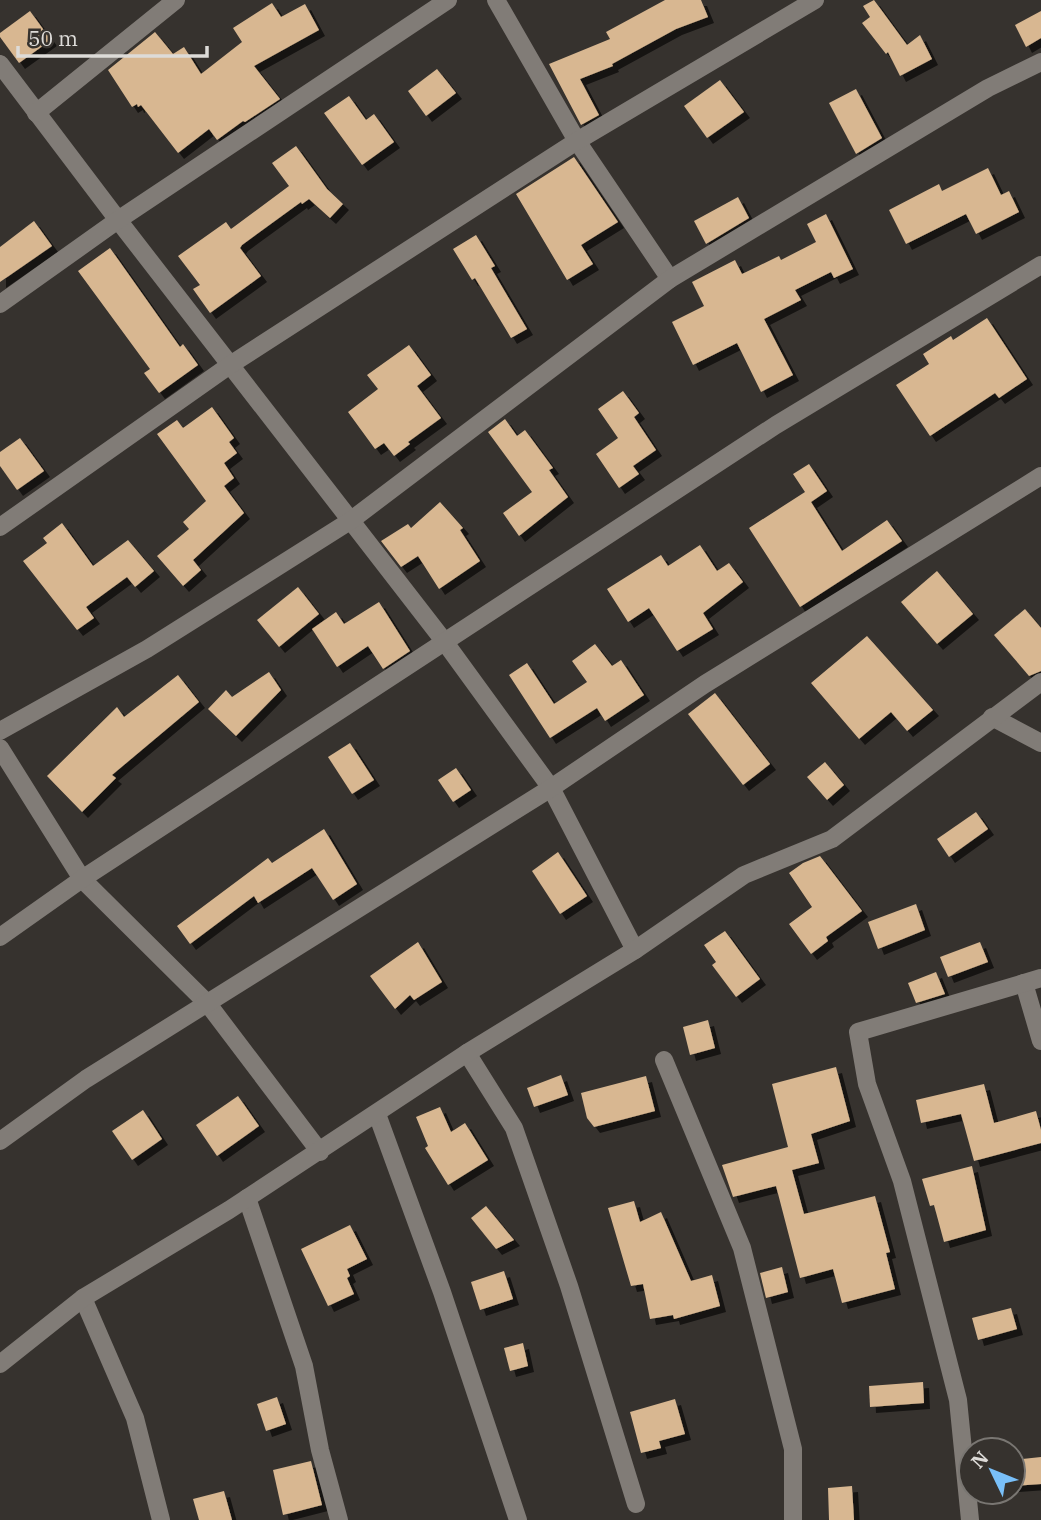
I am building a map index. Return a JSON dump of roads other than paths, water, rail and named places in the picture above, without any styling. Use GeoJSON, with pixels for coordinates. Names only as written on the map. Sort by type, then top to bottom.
{"type":"FeatureCollection","features":[{"type":"Feature","properties":{"kind":"street"},"geometry":{"type":"LineString","coordinates":[[36,113],[176,0]]}},
{"type":"Feature","properties":{"kind":"street"},"geometry":{"type":"LineString","coordinates":[[0,304],[118,220],[448,0]]}},
{"type":"Feature","properties":{"kind":"street"},"geometry":{"type":"LineString","coordinates":[[496,0],[577,141],[670,279]]}},
{"type":"Feature","properties":{"kind":"street"},"geometry":{"type":"LineString","coordinates":[[0,527],[230,365],[577,141],[815,0]]}},
{"type":"Feature","properties":{"kind":"street"},"geometry":{"type":"LineString","coordinates":[[0,731],[147,649],[350,521],[670,279],[988,88],[1041,62]]}},
{"type":"Feature","properties":{"kind":"street"},"geometry":{"type":"LineString","coordinates":[[0,64],[444,641],[551,788],[635,950]]}},
{"type":"Feature","properties":{"kind":"street"},"geometry":{"type":"LineString","coordinates":[[0,937],[82,879],[776,425],[1041,265]]}},
{"type":"Feature","properties":{"kind":"street"},"geometry":{"type":"LineString","coordinates":[[0,1141],[86,1079],[551,788],[705,684],[1041,476]]}},
{"type":"Feature","properties":{"kind":"street"},"geometry":{"type":"LineString","coordinates":[[0,1364],[83,1298],[320,1152],[467,1053],[635,950],[744,874],[832,839],[1041,682]]}},
{"type":"Feature","properties":{"kind":"street"},"geometry":{"type":"LineString","coordinates":[[992,717],[1041,743]]}},
{"type":"Feature","properties":{"kind":"street"},"geometry":{"type":"LineString","coordinates":[[0,748],[82,879],[208,1004],[320,1152]]}},
{"type":"Feature","properties":{"kind":"street"},"geometry":{"type":"LineString","coordinates":[[970,1520],[958,1400],[902,1181],[867,1084],[858,1032],[1032,980],[1041,1041]]}},
{"type":"Feature","properties":{"kind":"street"},"geometry":{"type":"LineString","coordinates":[[467,1053],[514,1128],[569,1286],[636,1504]]}},
{"type":"Feature","properties":{"kind":"street"},"geometry":{"type":"LineString","coordinates":[[664,1060],[742,1248],[793,1449],[793,1520]]}},
{"type":"Feature","properties":{"kind":"street"},"geometry":{"type":"LineString","coordinates":[[377,1114],[442,1292],[518,1520]]}},
{"type":"Feature","properties":{"kind":"street"},"geometry":{"type":"LineString","coordinates":[[247,1198],[304,1366],[320,1450],[339,1520]]}},
{"type":"Feature","properties":{"kind":"street"},"geometry":{"type":"LineString","coordinates":[[83,1298],[135,1418],[161,1520]]}}]}
